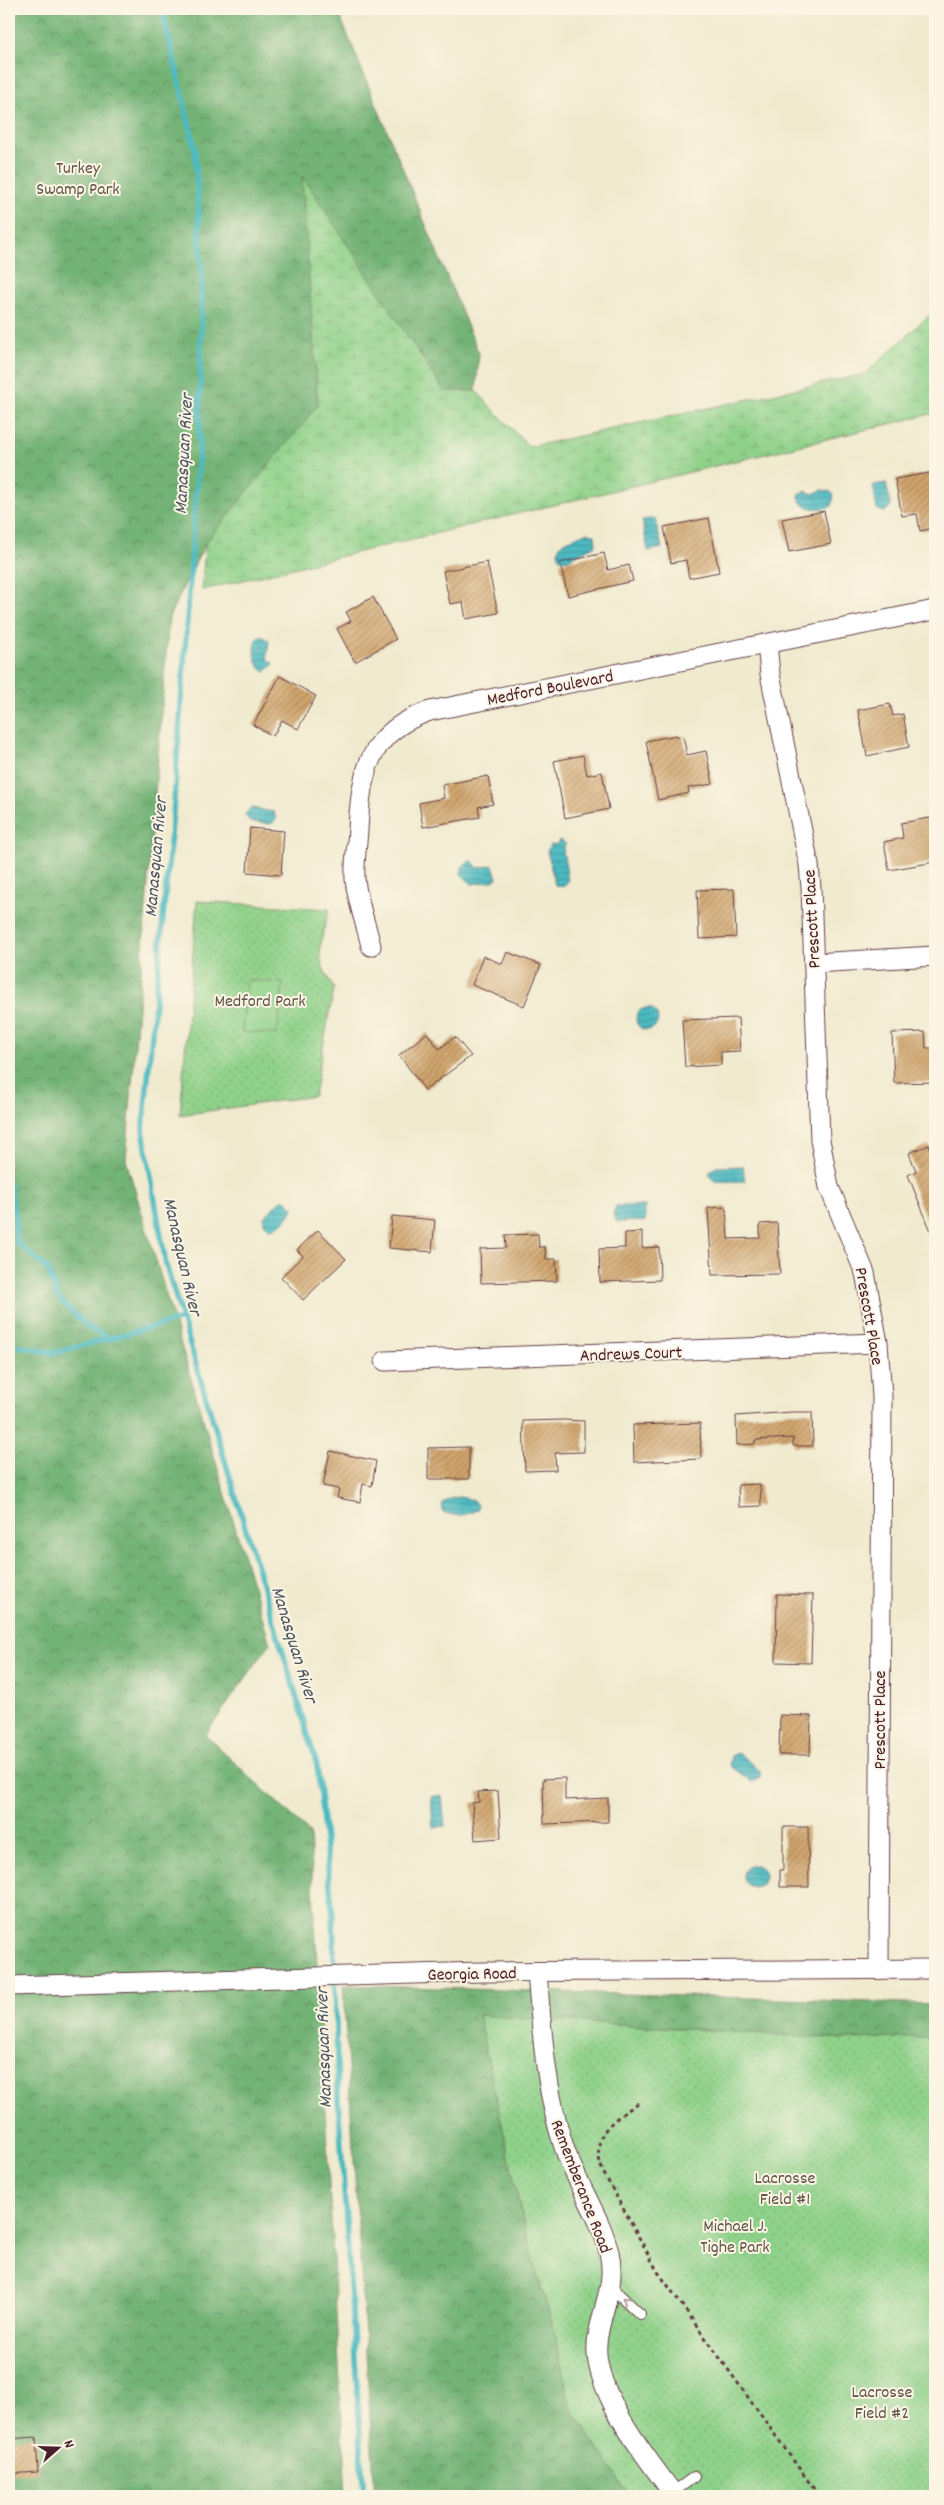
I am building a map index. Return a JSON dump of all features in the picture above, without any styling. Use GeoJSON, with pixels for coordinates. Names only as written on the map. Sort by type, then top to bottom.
{"type":"FeatureCollection","features":[{"type":"Feature","properties":{"kind":"street","name":"Medford Boulevard"},"geometry":{"type":"LineString","coordinates":[[371,946],[355,879],[362,778],[369,759],[389,732],[411,717],[430,711],[935,610]]}},
{"type":"Feature","properties":{"kind":"street","name":"Prescott Place"},"geometry":{"type":"LineString","coordinates":[[767,644],[770,674],[808,865],[814,963],[820,1140],[829,1187],[866,1272],[878,1343],[882,1396],[879,1969]]}},
{"type":"Feature","properties":{"kind":"street"},"geometry":{"type":"LineString","coordinates":[[814,963],[935,956]]}},
{"type":"Feature","properties":{"kind":"street","name":"Andrews Court"},"geometry":{"type":"LineString","coordinates":[[385,1361],[878,1343]]}},
{"type":"Feature","properties":{"kind":"street","name":"Georgia Road"},"geometry":{"type":"LineString","coordinates":[[9,1986],[536,1972],[935,1969]]}},
{"type":"Feature","properties":{"kind":"street","name":"Rememberance Road"},"geometry":{"type":"LineString","coordinates":[[536,1972],[545,2067],[551,2100],[564,2148],[609,2251],[612,2275],[611,2287],[600,2322],[597,2346],[599,2372],[607,2395],[674,2494]]}},
{"type":"Feature","properties":{"kind":"lane"},"geometry":{"type":"LineString","coordinates":[[611,2287],[640,2314]]}},
{"type":"Feature","properties":{"kind":"lane"},"geometry":{"type":"LineString","coordinates":[[674,2494],[694,2477]]}},
{"type":"Feature","properties":{"kind":"path"},"geometry":{"type":"LineString","coordinates":[[638,2103],[602,2133],[598,2143],[598,2158],[603,2172],[658,2272],[819,2496]]}},
{"type":"Feature","properties":{"kind":"green space","name":"Turkey Swamp Park"},"geometry":{"type":"Polygon","coordinates":[[[9,9],[337,9],[479,354],[476,391],[444,391],[302,177],[318,405],[205,544],[169,617],[126,1160],[270,1644],[205,1735],[310,1833],[346,2496],[9,2496],[9,9]]]}},
{"type":"Feature","properties":{"kind":"green space"},"geometry":{"type":"Polygon","coordinates":[[[302,176],[444,391],[476,391],[529,447],[865,374],[935,310],[935,413],[202,590],[205,544],[318,405],[302,176]]]}},
{"type":"Feature","properties":{"kind":"green space","name":"Medford Park"},"geometry":{"type":"Polygon","coordinates":[[[197,901],[329,909],[320,949],[323,967],[334,988],[314,1096],[180,1115],[197,901]]]}},
{"type":"Feature","properties":{"kind":"green space"},"geometry":{"type":"Polygon","coordinates":[[[247,980],[283,983],[277,1034],[242,1032],[247,980]]]}},
{"type":"Feature","properties":{"kind":"green space"},"geometry":{"type":"Polygon","coordinates":[[[343,1985],[935,2004],[935,2037],[844,2039],[478,2015],[528,2244],[553,2327],[571,2408],[630,2496],[375,2496],[343,1985]]]}},
{"type":"Feature","properties":{"kind":"green space","name":"Michael J. Tighe Park"},"geometry":{"type":"Polygon","coordinates":[[[478,2015],[844,2039],[935,2037],[935,2496],[630,2496],[571,2408],[553,2327],[528,2244],[478,2015]]]}},
{"type":"Feature","properties":{"kind":"water"},"geometry":{"type":"Polygon","coordinates":[[[886,483],[891,506],[885,512],[877,509],[873,485],[886,483]]]}},
{"type":"Feature","properties":{"kind":"water"},"geometry":{"type":"Polygon","coordinates":[[[822,490],[831,492],[834,495],[832,506],[811,508],[807,507],[800,500],[799,495],[805,491],[813,494],[822,490]]]}},
{"type":"Feature","properties":{"kind":"water"},"geometry":{"type":"Polygon","coordinates":[[[655,518],[662,548],[648,551],[642,520],[655,518]]]}},
{"type":"Feature","properties":{"kind":"water"},"geometry":{"type":"Polygon","coordinates":[[[587,532],[595,535],[596,545],[566,560],[560,559],[558,553],[562,544],[587,532]]]}},
{"type":"Feature","properties":{"kind":"water"},"geometry":{"type":"Polygon","coordinates":[[[264,637],[269,641],[267,658],[274,664],[265,672],[259,666],[256,658],[256,639],[264,637]]]}},
{"type":"Feature","properties":{"kind":"water"},"geometry":{"type":"Polygon","coordinates":[[[251,808],[274,812],[276,820],[271,824],[250,822],[245,814],[251,808]]]}},
{"type":"Feature","properties":{"kind":"water"},"geometry":{"type":"Polygon","coordinates":[[[559,840],[566,844],[563,849],[568,881],[563,887],[555,885],[547,851],[550,845],[557,844],[559,840]]]}},
{"type":"Feature","properties":{"kind":"water"},"geometry":{"type":"Polygon","coordinates":[[[471,860],[478,868],[493,865],[497,878],[493,881],[472,884],[461,874],[462,867],[471,860]]]}},
{"type":"Feature","properties":{"kind":"water"},"geometry":{"type":"Polygon","coordinates":[[[647,1008],[655,1011],[658,1019],[655,1027],[647,1030],[639,1027],[636,1019],[639,1011],[647,1008]]]}},
{"type":"Feature","properties":{"kind":"water"},"geometry":{"type":"Polygon","coordinates":[[[743,1166],[745,1181],[716,1182],[709,1176],[710,1171],[716,1167],[743,1166]]]}},
{"type":"Feature","properties":{"kind":"water"},"geometry":{"type":"Polygon","coordinates":[[[281,1200],[286,1200],[293,1207],[292,1211],[281,1224],[270,1229],[264,1223],[264,1217],[281,1200]]]}},
{"type":"Feature","properties":{"kind":"water"},"geometry":{"type":"Polygon","coordinates":[[[616,1206],[645,1206],[645,1221],[617,1222],[613,1214],[616,1206]]]}},
{"type":"Feature","properties":{"kind":"water"},"geometry":{"type":"Polygon","coordinates":[[[460,1497],[473,1500],[478,1506],[477,1510],[460,1515],[443,1512],[442,1503],[452,1498],[460,1497]]]}},
{"type":"Feature","properties":{"kind":"water"},"geometry":{"type":"Polygon","coordinates":[[[738,1753],[760,1770],[760,1778],[752,1782],[729,1765],[731,1755],[738,1753]]]}},
{"type":"Feature","properties":{"kind":"water"},"geometry":{"type":"Polygon","coordinates":[[[431,1796],[442,1796],[445,1826],[433,1827],[431,1796]]]}},
{"type":"Feature","properties":{"kind":"water"},"geometry":{"type":"Polygon","coordinates":[[[754,1865],[762,1868],[765,1876],[762,1884],[754,1887],[746,1884],[743,1876],[746,1868],[754,1865]]]}},
{"type":"Feature","properties":{"kind":"building"},"geometry":{"type":"Polygon","coordinates":[[[935,472],[935,528],[920,531],[917,514],[902,516],[895,479],[935,472]]]}},
{"type":"Feature","properties":{"kind":"building"},"geometry":{"type":"Polygon","coordinates":[[[824,511],[831,544],[789,552],[782,519],[824,511]]]}},
{"type":"Feature","properties":{"kind":"building"},"geometry":{"type":"Polygon","coordinates":[[[709,518],[719,572],[689,578],[686,560],[671,563],[664,527],[709,518]]]}},
{"type":"Feature","properties":{"kind":"building"},"geometry":{"type":"Polygon","coordinates":[[[604,553],[608,570],[629,565],[633,581],[568,596],[560,563],[604,553]]]}},
{"type":"Feature","properties":{"kind":"building"},"geometry":{"type":"Polygon","coordinates":[[[487,562],[498,613],[466,619],[463,602],[450,604],[443,571],[487,562]]]}},
{"type":"Feature","properties":{"kind":"building"},"geometry":{"type":"Polygon","coordinates":[[[373,597],[396,639],[355,662],[337,629],[351,621],[346,612],[373,597]]]}},
{"type":"Feature","properties":{"kind":"building"},"geometry":{"type":"Polygon","coordinates":[[[280,676],[316,696],[298,729],[282,720],[273,736],[253,725],[280,676]]]}},
{"type":"Feature","properties":{"kind":"building"},"geometry":{"type":"Polygon","coordinates":[[[890,704],[893,716],[903,714],[909,747],[867,756],[858,710],[890,704]]]}},
{"type":"Feature","properties":{"kind":"building"},"geometry":{"type":"Polygon","coordinates":[[[677,735],[678,737],[683,736],[687,755],[706,751],[713,784],[688,788],[689,793],[658,800],[646,741],[677,735]]]}},
{"type":"Feature","properties":{"kind":"building"},"geometry":{"type":"Polygon","coordinates":[[[583,755],[587,775],[602,772],[609,809],[565,818],[554,761],[583,755]]]}},
{"type":"Feature","properties":{"kind":"building"},"geometry":{"type":"Polygon","coordinates":[[[488,776],[493,804],[478,807],[480,817],[423,827],[419,803],[444,798],[442,785],[488,776]]]}},
{"type":"Feature","properties":{"kind":"building"},"geometry":{"type":"Polygon","coordinates":[[[935,817],[935,862],[889,870],[884,842],[903,838],[901,823],[935,817]]]}},
{"type":"Feature","properties":{"kind":"building"},"geometry":{"type":"Polygon","coordinates":[[[250,828],[284,831],[281,875],[247,872],[250,828]]]}},
{"type":"Feature","properties":{"kind":"building"},"geometry":{"type":"Polygon","coordinates":[[[734,889],[736,937],[699,939],[697,890],[734,889]]]}},
{"type":"Feature","properties":{"kind":"building"},"geometry":{"type":"Polygon","coordinates":[[[507,952],[541,965],[524,1006],[472,985],[483,956],[502,964],[507,952]]]}},
{"type":"Feature","properties":{"kind":"building"},"geometry":{"type":"Polygon","coordinates":[[[738,1018],[740,1051],[721,1052],[721,1065],[685,1067],[682,1020],[738,1018]]]}},
{"type":"Feature","properties":{"kind":"building"},"geometry":{"type":"Polygon","coordinates":[[[925,1032],[926,1048],[935,1048],[935,1082],[894,1083],[892,1033],[925,1032]]]}},
{"type":"Feature","properties":{"kind":"building"},"geometry":{"type":"Polygon","coordinates":[[[427,1033],[439,1049],[455,1037],[471,1056],[425,1090],[399,1055],[427,1033]]]}},
{"type":"Feature","properties":{"kind":"building"},"geometry":{"type":"Polygon","coordinates":[[[929,1145],[935,1160],[935,1241],[908,1175],[916,1171],[909,1153],[929,1145]]]}},
{"type":"Feature","properties":{"kind":"building"},"geometry":{"type":"Polygon","coordinates":[[[726,1207],[728,1239],[760,1238],[760,1224],[777,1223],[780,1274],[712,1275],[708,1208],[726,1207]]]}},
{"type":"Feature","properties":{"kind":"building"},"geometry":{"type":"Polygon","coordinates":[[[392,1216],[435,1220],[432,1252],[389,1248],[392,1216]]]}},
{"type":"Feature","properties":{"kind":"building"},"geometry":{"type":"Polygon","coordinates":[[[318,1230],[346,1259],[303,1300],[281,1277],[303,1256],[297,1250],[318,1230]]]}},
{"type":"Feature","properties":{"kind":"building"},"geometry":{"type":"Polygon","coordinates":[[[642,1232],[642,1248],[659,1247],[660,1280],[600,1282],[599,1249],[625,1248],[625,1233],[642,1232]]]}},
{"type":"Feature","properties":{"kind":"building"},"geometry":{"type":"Polygon","coordinates":[[[538,1234],[539,1247],[545,1247],[546,1259],[556,1259],[557,1281],[481,1283],[480,1249],[506,1248],[505,1235],[538,1234]]]}},
{"type":"Feature","properties":{"kind":"building"},"geometry":{"type":"Polygon","coordinates":[[[812,1412],[813,1446],[793,1446],[793,1438],[755,1440],[755,1444],[737,1445],[736,1416],[812,1412]]]}},
{"type":"Feature","properties":{"kind":"building"},"geometry":{"type":"Polygon","coordinates":[[[523,1421],[584,1421],[584,1452],[555,1453],[556,1470],[525,1471],[523,1421]]]}},
{"type":"Feature","properties":{"kind":"building"},"geometry":{"type":"Polygon","coordinates":[[[700,1423],[701,1459],[634,1462],[633,1425],[700,1423]]]}},
{"type":"Feature","properties":{"kind":"building"},"geometry":{"type":"Polygon","coordinates":[[[469,1447],[469,1479],[428,1479],[428,1448],[469,1447]]]}},
{"type":"Feature","properties":{"kind":"building"},"geometry":{"type":"Polygon","coordinates":[[[330,1451],[376,1461],[372,1486],[363,1484],[360,1502],[337,1498],[339,1489],[323,1486],[330,1451]]]}},
{"type":"Feature","properties":{"kind":"building"},"geometry":{"type":"Polygon","coordinates":[[[760,1484],[761,1506],[739,1507],[738,1485],[760,1484]]]}},
{"type":"Feature","properties":{"kind":"building"},"geometry":{"type":"Polygon","coordinates":[[[777,1594],[813,1595],[811,1663],[776,1662],[777,1594]]]}},
{"type":"Feature","properties":{"kind":"building"},"geometry":{"type":"Polygon","coordinates":[[[780,1715],[811,1716],[810,1755],[779,1755],[780,1715]]]}},
{"type":"Feature","properties":{"kind":"building"},"geometry":{"type":"Polygon","coordinates":[[[565,1778],[565,1800],[608,1798],[608,1822],[544,1824],[543,1779],[565,1778]]]}},
{"type":"Feature","properties":{"kind":"building"},"geometry":{"type":"Polygon","coordinates":[[[498,1791],[501,1838],[475,1840],[472,1803],[479,1802],[478,1792],[498,1791]]]}},
{"type":"Feature","properties":{"kind":"building"},"geometry":{"type":"Polygon","coordinates":[[[783,1827],[808,1827],[809,1887],[780,1887],[780,1870],[783,1870],[783,1827]]]}},
{"type":"Feature","properties":{"kind":"building"},"geometry":{"type":"Polygon","coordinates":[[[36,2437],[38,2472],[9,2474],[9,2439],[36,2437]]]}},
{"type":"Feature","properties":{"kind":"waterway","name":"Manasquan River"},"geometry":{"type":"LineString","coordinates":[[162,9],[195,149],[202,278],[199,453],[174,802],[143,1130],[166,1265],[317,1765],[333,1916],[338,2098],[364,2496]]}},
{"type":"Feature","properties":{"kind":"waterway"},"geometry":{"type":"LineString","coordinates":[[9,1183],[15,1216],[17,1243],[47,1268],[58,1298],[89,1328],[110,1338]]}},
{"type":"Feature","properties":{"kind":"waterway"},"geometry":{"type":"LineString","coordinates":[[9,1344],[54,1353],[182,1319]]}},
{"type":"Feature","properties":{"kind":"park label","name":"Lacrosse Field #1"},"geometry":{"type":"Point","coordinates":[785,2187]}},
{"type":"Feature","properties":{"kind":"park label","name":"Lacrosse Field #2"},"geometry":{"type":"Point","coordinates":[882,2401]}}]}
